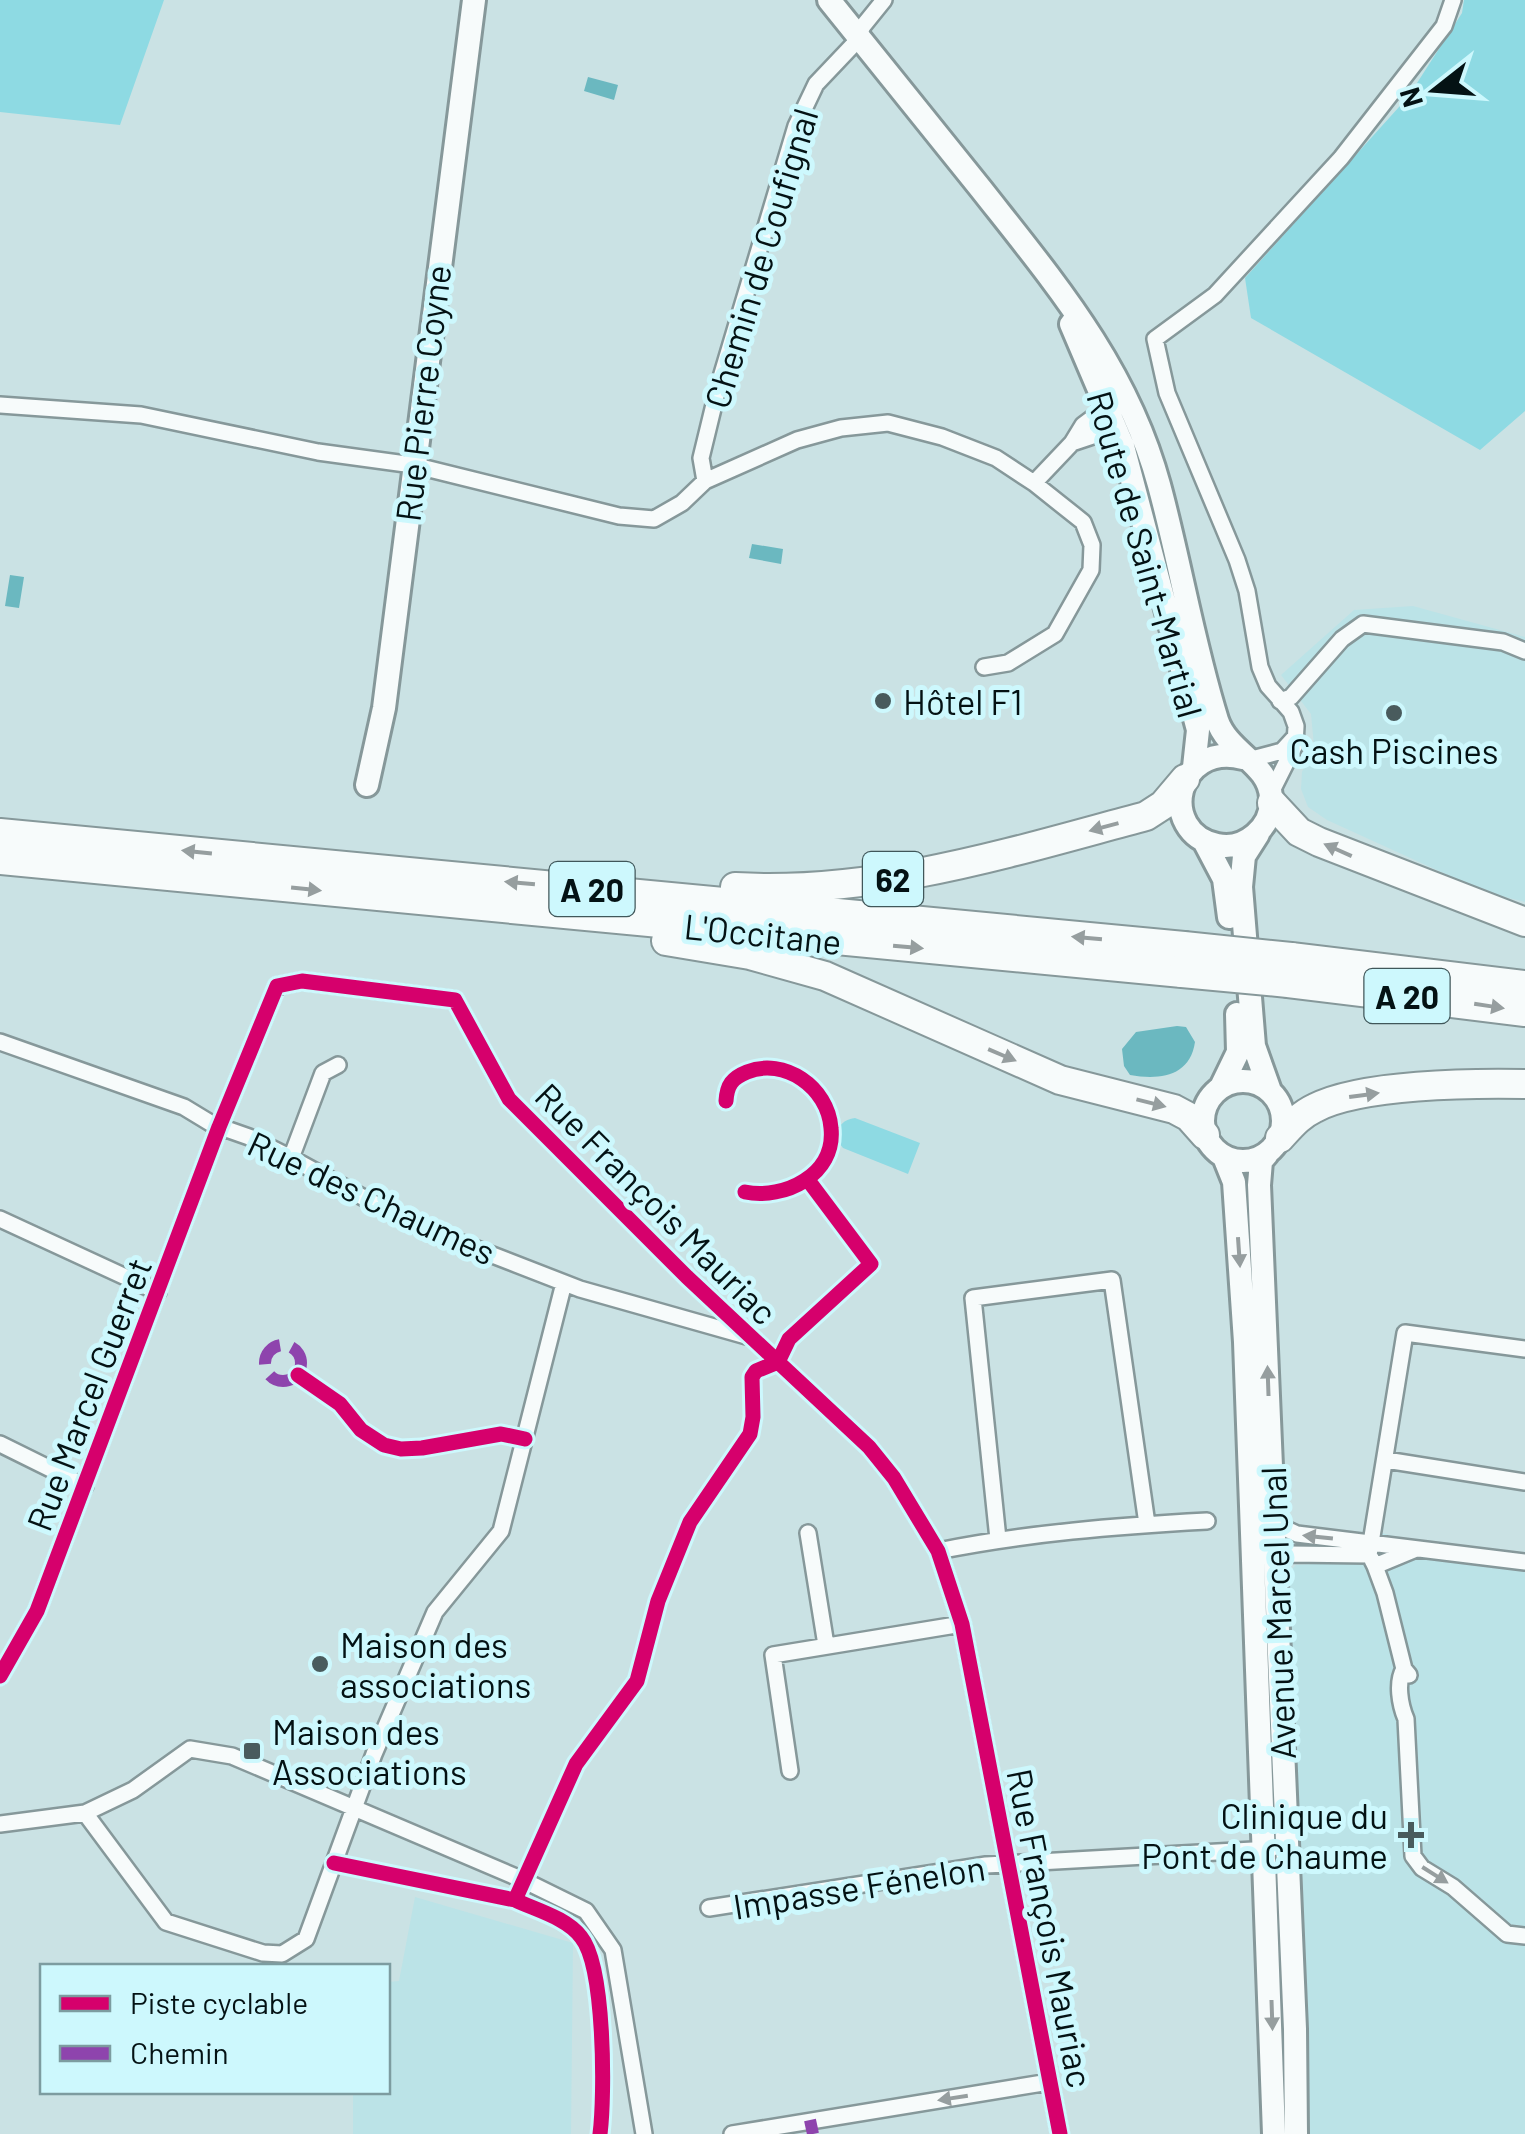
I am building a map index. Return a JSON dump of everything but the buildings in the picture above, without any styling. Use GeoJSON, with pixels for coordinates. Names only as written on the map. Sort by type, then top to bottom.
{"type":"FeatureCollection","features":[{"type":"Feature","properties":{"kind":"highway","name":"62"},"geometry":{"type":"LineString","coordinates":[[578,902],[670,883],[764,888],[904,878],[1146,816],[1162,805],[1190,773]]}},
{"type":"Feature","properties":{"kind":"highway"},"geometry":{"type":"LineString","coordinates":[[1272,798],[1299,832],[1318,842],[1525,922]]}},
{"type":"Feature","properties":{"kind":"highway","name":"L'Occitane"},"geometry":{"type":"LineString","coordinates":[[0,833],[578,902]]}},
{"type":"Feature","properties":{"kind":"highway","name":"L'Occitane"},"geometry":{"type":"LineString","coordinates":[[0,860],[578,902],[1289,970],[1525,984]]}},
{"type":"Feature","properties":{"kind":"highway"},"geometry":{"type":"LineString","coordinates":[[578,902],[647,938],[750,955],[824,976],[1060,1080],[1174,1109],[1205,1135]]}},
{"type":"Feature","properties":{"kind":"highway","name":"L'Occitane"},"geometry":{"type":"LineString","coordinates":[[1289,970],[1525,1012]]}},
{"type":"Feature","properties":{"kind":"highway"},"geometry":{"type":"LineString","coordinates":[[1274,1146],[1301,1116],[1342,1098],[1468,1083],[1525,1084]]}},
{"type":"Feature","properties":{"kind":"main road","name":"Rue Pierre Coyne"},"geometry":{"type":"LineString","coordinates":[[367,786],[384,708],[474,0]]}},
{"type":"Feature","properties":{"kind":"main road","name":"Route de Saint-Martial"},"geometry":{"type":"LineString","coordinates":[[829,0],[1095,340],[1137,416],[1170,526],[1218,724],[1246,759]]}},
{"type":"Feature","properties":{"kind":"main road","name":"Route de Saint-Martial"},"geometry":{"type":"LineString","coordinates":[[1055,288],[1123,446],[1198,730],[1190,773]]}},
{"type":"Feature","properties":{"kind":"main road"},"geometry":{"type":"LineString","coordinates":[[1107,407],[1127,418],[1170,526]]}},
{"type":"Feature","properties":{"kind":"main road"},"geometry":{"type":"LineString","coordinates":[[1217,755],[1246,759],[1259,769],[1272,798],[1268,818],[1244,856],[1241,887],[1254,1046],[1282,1113],[1274,1146],[1246,1162],[1224,1157],[1205,1135],[1204,1108],[1221,1087],[1238,1052],[1239,1034],[1224,879],[1204,841],[1185,820],[1180,792],[1190,773],[1217,755]]}},
{"type":"Feature","properties":{"kind":"main road"},"geometry":{"type":"LineString","coordinates":[[1204,841],[1234,846],[1260,832]]}},
{"type":"Feature","properties":{"kind":"main road"},"geometry":{"type":"LineString","coordinates":[[1221,1087],[1246,1081],[1270,1091]]}},
{"type":"Feature","properties":{"kind":"main road","name":"Avenue Marcel Unal"},"geometry":{"type":"LineString","coordinates":[[1274,1146],[1261,1161],[1259,1185],[1273,1513],[1280,1555],[1296,2134]]}},
{"type":"Feature","properties":{"kind":"main road","name":"Avenue Marcel Unal"},"geometry":{"type":"LineString","coordinates":[[1224,1157],[1234,1182],[1245,1342],[1274,2134]]}},
{"type":"Feature","properties":{"kind":"street","name":"Chemin de Coufignal"},"geometry":{"type":"LineString","coordinates":[[705,481],[701,458],[719,384],[796,126],[816,84],[853,45],[884,0]]}},
{"type":"Feature","properties":{"kind":"street"},"geometry":{"type":"LineString","coordinates":[[1272,798],[1296,736],[1291,712],[1268,686],[1260,667],[1238,560],[1168,394],[1155,339],[1215,295],[1341,158],[1444,26],[1452,0]]}},
{"type":"Feature","properties":{"kind":"street"},"geometry":{"type":"LineString","coordinates":[[0,404],[140,415],[318,452],[413,465],[619,516],[654,519],[682,502],[705,481],[797,440],[841,428],[888,423],[942,436],[996,458],[1034,483],[1083,522],[1092,546],[1090,570],[1054,634],[1008,662],[984,667]]}},
{"type":"Feature","properties":{"kind":"street"},"geometry":{"type":"LineString","coordinates":[[1034,483],[1072,443],[1083,425],[1107,407]]}},
{"type":"Feature","properties":{"kind":"street"},"geometry":{"type":"LineString","coordinates":[[1072,443],[1102,433],[1123,446]]}},
{"type":"Feature","properties":{"kind":"street"},"geometry":{"type":"LineString","coordinates":[[1280,701],[1291,697],[1342,639],[1363,624],[1503,642],[1525,651]]}},
{"type":"Feature","properties":{"kind":"street"},"geometry":{"type":"LineString","coordinates":[[1246,759],[1282,751],[1296,736]]}},
{"type":"Feature","properties":{"kind":"street","name":"Rue François Mauriac"},"geometry":{"type":"LineString","coordinates":[[220,1127],[277,986],[302,981],[456,1000],[508,1099],[750,1338],[869,1446],[894,1478],[938,1550],[962,1624],[1060,2134]]}},
{"type":"Feature","properties":{"kind":"street","name":"Rue des Chaumes"},"geometry":{"type":"LineString","coordinates":[[0,1042],[184,1107],[291,1158],[410,1223],[564,1283],[750,1338]]}},
{"type":"Feature","properties":{"kind":"street"},"geometry":{"type":"LineString","coordinates":[[291,1158],[322,1073],[338,1065]]}},
{"type":"Feature","properties":{"kind":"street","name":"Rue Marcel Guerret"},"geometry":{"type":"LineString","coordinates":[[0,1676],[37,1611],[220,1127]]}},
{"type":"Feature","properties":{"kind":"street"},"geometry":{"type":"LineString","coordinates":[[0,1219],[158,1292]]}},
{"type":"Feature","properties":{"kind":"street"},"geometry":{"type":"LineString","coordinates":[[998,1538],[973,1298],[1112,1280],[1146,1524]]}},
{"type":"Feature","properties":{"kind":"street"},"geometry":{"type":"LineString","coordinates":[[85,1812],[166,1922],[263,1952],[282,1954],[306,1940],[354,1809],[435,1612],[501,1531],[564,1283]]}},
{"type":"Feature","properties":{"kind":"street"},"geometry":{"type":"LineString","coordinates":[[1525,1349],[1405,1332],[1386,1460],[1380,1553],[1404,1669],[1400,1674],[1401,1707],[1406,1718],[1411,1842],[1417,1863],[1453,1887],[1507,1934],[1525,1936]]}},
{"type":"Feature","properties":{"kind":"street"},"geometry":{"type":"LineString","coordinates":[[1245,1342],[1259,1532],[1265,1544],[1280,1555],[1420,1548],[1525,1562]]}},
{"type":"Feature","properties":{"kind":"street"},"geometry":{"type":"LineString","coordinates":[[0,1466],[5,1446],[85,1486]]}},
{"type":"Feature","properties":{"kind":"street"},"geometry":{"type":"LineString","coordinates":[[1386,1460],[1525,1482]]}},
{"type":"Feature","properties":{"kind":"street"},"geometry":{"type":"LineString","coordinates":[[1273,1513],[1284,1528],[1297,1534],[1380,1553]]}},
{"type":"Feature","properties":{"kind":"street"},"geometry":{"type":"LineString","coordinates":[[938,1550],[998,1538],[1086,1528],[1207,1521]]}},
{"type":"Feature","properties":{"kind":"street"},"geometry":{"type":"LineString","coordinates":[[808,1533],[826,1645]]}},
{"type":"Feature","properties":{"kind":"street"},"geometry":{"type":"LineString","coordinates":[[790,1771],[773,1655],[962,1624]]}},
{"type":"Feature","properties":{"kind":"street"},"geometry":{"type":"LineString","coordinates":[[0,1824],[85,1812],[133,1790],[190,1749],[232,1756],[523,1880],[586,1911],[613,1950],[644,2134]]}},
{"type":"Feature","properties":{"kind":"street"},"geometry":{"type":"LineString","coordinates":[[1265,1849],[1273,1849],[1278,1860],[1295,2029]]}},
{"type":"Feature","properties":{"kind":"street","name":"Impasse Fénelon"},"geometry":{"type":"LineString","coordinates":[[709,1908],[1008,1864],[1265,1849]]}},
{"type":"Feature","properties":{"kind":"street"},"geometry":{"type":"LineString","coordinates":[[732,2134],[1049,2082]]}},
{"type":"Feature","properties":{"kind":"shaded area"},"geometry":{"type":"Polygon","coordinates":[[[0,0],[164,0],[120,125],[0,112],[0,0]]]}},
{"type":"Feature","properties":{"kind":"shaded area"},"geometry":{"type":"Polygon","coordinates":[[[1464,0],[1525,0],[1525,411],[1480,450],[1251,318],[1245,278],[1408,97],[1462,13],[1464,0]]]}},
{"type":"Feature","properties":{"kind":"shaded area"},"geometry":{"type":"Polygon","coordinates":[[[588,77],[618,85],[614,100],[584,91],[588,77]]]}},
{"type":"Feature","properties":{"kind":"shaded area"},"geometry":{"type":"Polygon","coordinates":[[[752,544],[783,549],[781,564],[749,558],[752,544]]]}},
{"type":"Feature","properties":{"kind":"shaded area"},"geometry":{"type":"Polygon","coordinates":[[[10,575],[24,577],[19,608],[5,606],[10,575]]]}},
{"type":"Feature","properties":{"kind":"shaded area"},"geometry":{"type":"Polygon","coordinates":[[[1413,606],[1525,637],[1525,902],[1485,892],[1327,820],[1308,807],[1301,789],[1302,772],[1314,746],[1311,714],[1281,675],[1354,610],[1413,606]]]}},
{"type":"Feature","properties":{"kind":"shaded area"},"geometry":{"type":"Polygon","coordinates":[[[1186,1027],[1195,1042],[1187,1063],[1172,1074],[1130,1075],[1124,1066],[1122,1049],[1136,1032],[1186,1027]]]}},
{"type":"Feature","properties":{"kind":"shaded area"},"geometry":{"type":"Polygon","coordinates":[[[855,1118],[920,1143],[908,1174],[843,1148],[838,1129],[855,1118]]]}},
{"type":"Feature","properties":{"kind":"shaded area","name":"Clinique du Pont de Chaume"},"geometry":{"type":"Polygon","coordinates":[[[1382,1533],[1426,1545],[1525,1558],[1525,2134],[1307,2134],[1285,1576],[1296,1565],[1363,1561],[1377,1548],[1382,1533]]]}},
{"type":"Feature","properties":{"kind":"shaded area"},"geometry":{"type":"Polygon","coordinates":[[[415,1897],[573,1943],[571,2134],[353,2134],[353,2094],[390,2094],[390,1982],[399,1981],[415,1897]]]}},
{"type":"Feature","properties":{"kind":"marked path"},"geometry":{"type":"LineString","coordinates":[[283,1345],[296,1350],[301,1363],[296,1376],[283,1381],[270,1376],[265,1363],[270,1350],[283,1345]]}},
{"type":"Feature","properties":{"kind":"marked path"},"geometry":{"type":"LineString","coordinates":[[810,2120],[813,2134]]}},
{"type":"Feature","properties":{"kind":"cycle path"},"geometry":{"type":"LineString","coordinates":[[0,1676],[37,1611],[219,1127],[277,986],[302,981],[455,1000],[509,1099],[687,1277],[869,1447],[894,1478],[938,1551],[962,1624],[1060,2134]]}},
{"type":"Feature","properties":{"kind":"cycle path"},"geometry":{"type":"LineString","coordinates":[[726,1101],[729,1086],[738,1077],[761,1068],[775,1069],[789,1072],[813,1088],[828,1113],[830,1145],[816,1171],[791,1188],[745,1192]]}},
{"type":"Feature","properties":{"kind":"cycle path"},"geometry":{"type":"LineString","coordinates":[[600,2134],[601,2032],[589,1952],[568,1925],[515,1900],[576,1764],[637,1681],[658,1601],[690,1522],[750,1434],[752,1377],[756,1371],[778,1362],[789,1339],[871,1264],[808,1180]]}},
{"type":"Feature","properties":{"kind":"cycle path"},"geometry":{"type":"LineString","coordinates":[[298,1375],[340,1404],[361,1430],[384,1445],[422,1448],[501,1434],[525,1439]]}},
{"type":"Feature","properties":{"kind":"cycle path"},"geometry":{"type":"LineString","coordinates":[[334,1863],[515,1900]]}},
{"type":"Feature","properties":{"kind":"place","name":"Hôtel F1"},"geometry":{"type":"Point","coordinates":[883,701]}},
{"type":"Feature","properties":{"kind":"place","name":"Cash Piscines"},"geometry":{"type":"Point","coordinates":[1394,713]}},
{"type":"Feature","properties":{"kind":"place","name":"Maison des associations"},"geometry":{"type":"Point","coordinates":[320,1664]}},
{"type":"Feature","properties":{"kind":"place","name":"Maison des Associations"},"geometry":{"type":"Point","coordinates":[252,1751]}},
{"type":"Feature","properties":{"kind":"place","name":"Clinique du Pont de Chaume"},"geometry":{"type":"Point","coordinates":[1411,1835]}}]}
